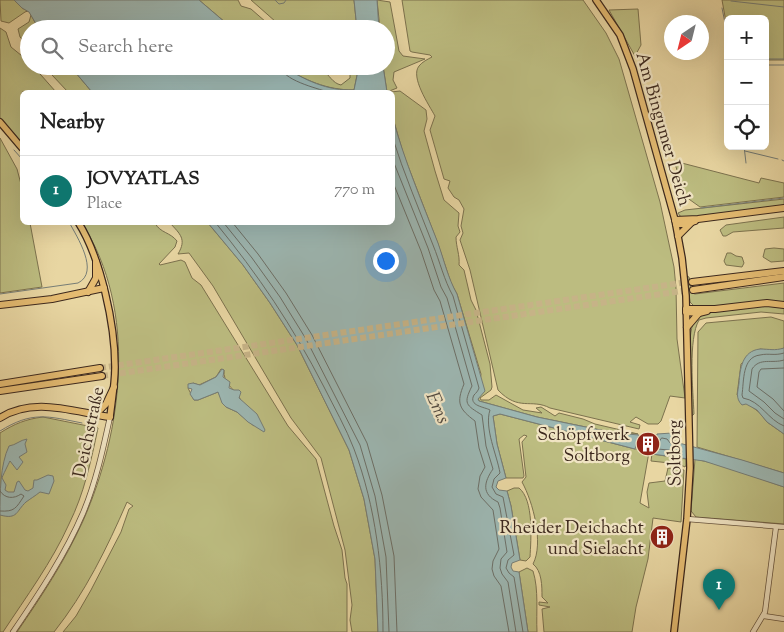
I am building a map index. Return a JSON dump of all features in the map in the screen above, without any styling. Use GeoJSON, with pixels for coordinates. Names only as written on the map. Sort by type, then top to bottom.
{"type":"FeatureCollection","features":[{"type":"Feature","properties":{"kind":"highway"},"geometry":{"type":"LineString","coordinates":[[675,222],[784,208]]}},
{"type":"Feature","properties":{"kind":"highway"},"geometry":{"type":"LineString","coordinates":[[678,236],[695,220]]}},
{"type":"Feature","properties":{"kind":"highway"},"geometry":{"type":"LineString","coordinates":[[88,292],[96,278],[96,262]]}},
{"type":"Feature","properties":{"kind":"highway"},"geometry":{"type":"LineString","coordinates":[[692,282],[784,270]]}},
{"type":"Feature","properties":{"kind":"highway"},"geometry":{"type":"LineString","coordinates":[[693,290],[784,277]]}},
{"type":"Feature","properties":{"kind":"highway"},"geometry":{"type":"LineString","coordinates":[[0,306],[52,299],[104,288]]}},
{"type":"Feature","properties":{"kind":"highway"},"geometry":{"type":"LineString","coordinates":[[686,310],[768,303],[784,305]]}},
{"type":"Feature","properties":{"kind":"highway"},"geometry":{"type":"LineString","coordinates":[[686,310],[699,313],[715,308]]}},
{"type":"Feature","properties":{"kind":"highway"},"geometry":{"type":"LineString","coordinates":[[687,327],[699,313]]}},
{"type":"Feature","properties":{"kind":"highway"},"geometry":{"type":"LineString","coordinates":[[0,384],[100,368]]}},
{"type":"Feature","properties":{"kind":"highway"},"geometry":{"type":"LineString","coordinates":[[0,391],[102,376]]}},
{"type":"Feature","properties":{"kind":"highway"},"geometry":{"type":"LineString","coordinates":[[95,414],[106,404],[114,386]]}},
{"type":"Feature","properties":{"kind":"highway"},"geometry":{"type":"LineString","coordinates":[[0,418],[11,412],[34,406],[54,407],[110,417]]}},
{"type":"Feature","properties":{"kind":"main road","name":"Am Bingumer Deich"},"geometry":{"type":"LineString","coordinates":[[596,0],[620,35],[631,62],[675,222],[684,274]]}},
{"type":"Feature","properties":{"kind":"main road"},"geometry":{"type":"LineString","coordinates":[[0,122],[20,146]]}},
{"type":"Feature","properties":{"kind":"main road","name":"Deichstraße"},"geometry":{"type":"LineString","coordinates":[[79,225],[96,262],[104,288],[114,344],[114,386],[110,417]]}},
{"type":"Feature","properties":{"kind":"main road","name":"Soltborg"},"geometry":{"type":"LineString","coordinates":[[674,632],[687,519],[690,462],[684,274]]}},
{"type":"Feature","properties":{"kind":"street","name":"Deichstraße"},"geometry":{"type":"LineString","coordinates":[[13,632],[56,566],[80,518],[92,488],[110,417]]}},
{"type":"Feature","properties":{"kind":"street"},"geometry":{"type":"LineString","coordinates":[[687,519],[784,527]]}},
{"type":"Feature","properties":{"kind":"street"},"geometry":{"type":"LineString","coordinates":[[753,632],[764,616],[776,526]]}},
{"type":"Feature","properties":{"kind":"street"},"geometry":{"type":"LineString","coordinates":[[764,616],[784,619]]}},
{"type":"Feature","properties":{"kind":"green space"},"geometry":{"type":"Polygon","coordinates":[[[0,0],[14,0],[28,11],[9,23],[1,21],[0,0]]]}},
{"type":"Feature","properties":{"kind":"green space"},"geometry":{"type":"Polygon","coordinates":[[[199,0],[238,0],[241,6],[251,9],[264,20],[222,20],[199,0]]]}},
{"type":"Feature","properties":{"kind":"green space"},"geometry":{"type":"Polygon","coordinates":[[[251,0],[354,0],[356,20],[274,20],[251,0]]]}},
{"type":"Feature","properties":{"kind":"green space"},"geometry":{"type":"Polygon","coordinates":[[[377,0],[390,2],[393,20],[379,20],[377,0]]]}},
{"type":"Feature","properties":{"kind":"green space"},"geometry":{"type":"Polygon","coordinates":[[[402,0],[583,0],[606,33],[619,59],[660,202],[674,267],[677,339],[685,398],[670,396],[661,421],[658,424],[648,424],[636,417],[630,422],[640,425],[639,429],[543,405],[519,403],[505,397],[498,390],[470,270],[460,240],[463,233],[461,226],[464,209],[448,188],[450,181],[444,179],[430,130],[435,116],[421,91],[417,77],[419,66],[432,57],[410,51],[402,0]]]}},
{"type":"Feature","properties":{"kind":"green space"},"geometry":{"type":"Polygon","coordinates":[[[722,0],[784,0],[784,60],[769,60],[769,15],[725,15],[722,0]]]}},
{"type":"Feature","properties":{"kind":"green space"},"geometry":{"type":"Polygon","coordinates":[[[638,9],[641,45],[635,56],[609,10],[638,9]]]}},
{"type":"Feature","properties":{"kind":"green space"},"geometry":{"type":"Polygon","coordinates":[[[0,28],[6,32],[11,47],[20,54],[20,75],[41,75],[54,90],[20,90],[20,141],[0,118],[0,28]]]}},
{"type":"Feature","properties":{"kind":"green space"},"geometry":{"type":"Polygon","coordinates":[[[395,29],[399,51],[403,56],[425,59],[395,72],[395,29]]]}},
{"type":"Feature","properties":{"kind":"green space"},"geometry":{"type":"Polygon","coordinates":[[[52,75],[78,75],[90,90],[66,90],[52,75]]]}},
{"type":"Feature","properties":{"kind":"green space"},"geometry":{"type":"Polygon","coordinates":[[[297,75],[328,75],[335,83],[341,85],[350,78],[350,75],[357,75],[354,90],[325,86],[297,75]]]}},
{"type":"Feature","properties":{"kind":"green space"},"geometry":{"type":"Polygon","coordinates":[[[384,75],[394,75],[393,80],[397,88],[387,90],[384,75]]]}},
{"type":"Feature","properties":{"kind":"green space"},"geometry":{"type":"Polygon","coordinates":[[[400,91],[426,110],[427,119],[424,131],[444,200],[459,213],[458,226],[460,232],[456,237],[459,265],[464,270],[490,364],[492,387],[491,390],[480,398],[481,400],[489,400],[496,395],[523,410],[542,413],[536,408],[541,407],[555,416],[559,413],[638,434],[615,433],[537,417],[479,401],[481,374],[457,294],[451,283],[403,153],[395,125],[395,92],[400,91]]]}},
{"type":"Feature","properties":{"kind":"green space"},"geometry":{"type":"Polygon","coordinates":[[[0,138],[17,169],[20,180],[20,225],[30,225],[42,287],[0,293],[0,138]]]}},
{"type":"Feature","properties":{"kind":"green space"},"geometry":{"type":"Polygon","coordinates":[[[674,161],[759,183],[761,178],[784,183],[784,197],[700,207],[686,197],[674,161]]]}},
{"type":"Feature","properties":{"kind":"green space"},"geometry":{"type":"Polygon","coordinates":[[[784,199],[784,205],[686,218],[678,213],[685,210],[784,199]]]}},
{"type":"Feature","properties":{"kind":"green space"},"geometry":{"type":"Polygon","coordinates":[[[784,217],[784,228],[733,232],[726,236],[723,236],[720,230],[726,225],[784,217]]]}},
{"type":"Feature","properties":{"kind":"green space"},"geometry":{"type":"Polygon","coordinates":[[[83,225],[156,225],[177,241],[175,247],[159,264],[181,260],[185,262],[192,278],[201,285],[288,426],[316,459],[342,550],[347,584],[347,632],[63,632],[76,616],[121,532],[129,509],[133,506],[127,502],[95,570],[76,602],[54,632],[17,632],[35,606],[76,536],[97,486],[108,448],[115,410],[119,371],[117,332],[111,294],[100,257],[83,225]],[[221,369],[216,377],[199,385],[193,383],[188,388],[194,400],[218,392],[226,407],[237,412],[254,426],[241,400],[224,375],[224,370],[221,369]]]}},
{"type":"Feature","properties":{"kind":"green space"},"geometry":{"type":"Polygon","coordinates":[[[172,225],[210,225],[243,265],[297,345],[349,450],[364,499],[375,559],[378,632],[352,632],[350,620],[352,605],[345,550],[321,458],[291,418],[213,286],[189,253],[178,254],[182,244],[179,234],[172,225]]]}},
{"type":"Feature","properties":{"kind":"green space"},"geometry":{"type":"Polygon","coordinates":[[[765,249],[784,249],[784,261],[771,262],[763,257],[765,249]]]}},
{"type":"Feature","properties":{"kind":"green space"},"geometry":{"type":"Polygon","coordinates":[[[727,253],[742,257],[744,263],[742,267],[726,265],[724,261],[727,253]]]}},
{"type":"Feature","properties":{"kind":"green space"},"geometry":{"type":"Polygon","coordinates":[[[687,276],[689,277],[692,293],[695,294],[784,283],[784,303],[695,307],[690,302],[687,276]]]}},
{"type":"Feature","properties":{"kind":"green space"},"geometry":{"type":"Polygon","coordinates":[[[769,306],[784,308],[784,314],[761,312],[699,320],[693,339],[692,352],[694,414],[692,416],[689,351],[692,327],[695,320],[708,312],[718,310],[769,306]]]}},
{"type":"Feature","properties":{"kind":"green space"},"geometry":{"type":"Polygon","coordinates":[[[771,317],[784,321],[784,348],[776,351],[760,349],[741,364],[737,395],[760,413],[767,422],[784,434],[784,473],[697,447],[698,332],[706,323],[771,317]]]}},
{"type":"Feature","properties":{"kind":"green space"},"geometry":{"type":"Polygon","coordinates":[[[500,414],[635,449],[638,449],[641,435],[646,436],[643,450],[649,452],[640,503],[649,508],[647,492],[649,483],[665,481],[668,468],[684,470],[681,522],[653,518],[648,559],[632,632],[544,632],[542,609],[550,607],[539,605],[539,602],[548,603],[542,597],[540,575],[533,564],[537,545],[536,523],[530,500],[522,482],[526,477],[522,442],[527,436],[524,435],[519,439],[523,478],[506,478],[497,444],[493,416],[500,414]]]}},
{"type":"Feature","properties":{"kind":"green space"},"geometry":{"type":"Polygon","coordinates":[[[43,417],[98,428],[83,489],[62,538],[30,592],[3,632],[0,632],[0,433],[20,422],[43,417]]]}},
{"type":"Feature","properties":{"kind":"green space"},"geometry":{"type":"Polygon","coordinates":[[[652,454],[686,459],[686,465],[685,467],[679,464],[651,461],[652,454]]]}},
{"type":"Feature","properties":{"kind":"green space"},"geometry":{"type":"Polygon","coordinates":[[[695,459],[721,465],[784,487],[784,524],[696,517],[691,511],[695,459]]]}},
{"type":"Feature","properties":{"kind":"green space"},"geometry":{"type":"Polygon","coordinates":[[[519,488],[524,494],[529,510],[531,530],[530,557],[526,561],[520,560],[507,491],[519,488]]]}},
{"type":"Feature","properties":{"kind":"green space"},"geometry":{"type":"Polygon","coordinates":[[[527,568],[533,571],[535,578],[537,632],[528,632],[519,572],[527,568]]]}},
{"type":"Feature","properties":{"kind":"water"},"geometry":{"type":"Polygon","coordinates":[[[14,0],[199,0],[222,20],[34,20],[29,12],[14,0]]]}},
{"type":"Feature","properties":{"kind":"water"},"geometry":{"type":"Polygon","coordinates":[[[354,0],[377,0],[378,20],[356,20],[354,0]]]}},
{"type":"Feature","properties":{"kind":"water"},"geometry":{"type":"Polygon","coordinates":[[[78,75],[297,75],[325,87],[344,90],[90,90],[78,75]]]}},
{"type":"Feature","properties":{"kind":"water"},"geometry":{"type":"Polygon","coordinates":[[[357,75],[384,75],[387,90],[354,90],[357,75]]]}},
{"type":"Feature","properties":{"kind":"water","name":"Ems"},"geometry":{"type":"Polygon","coordinates":[[[395,125],[408,166],[457,294],[485,391],[478,399],[479,401],[537,417],[615,433],[639,435],[635,449],[500,414],[493,416],[497,444],[506,478],[498,481],[496,487],[499,490],[507,491],[511,506],[520,560],[512,563],[511,567],[513,571],[519,572],[528,632],[378,632],[375,559],[364,499],[349,450],[297,345],[243,265],[210,225],[395,225],[395,125]]]}},
{"type":"Feature","properties":{"kind":"water"},"geometry":{"type":"Polygon","coordinates":[[[784,348],[784,434],[767,422],[757,410],[746,404],[742,405],[737,395],[741,367],[749,353],[760,349],[775,350],[784,348]]]}},
{"type":"Feature","properties":{"kind":"water"},"geometry":{"type":"Polygon","coordinates":[[[222,369],[224,370],[223,377],[230,382],[229,388],[241,392],[239,398],[257,414],[265,430],[264,432],[237,412],[226,407],[222,403],[218,392],[198,400],[194,400],[190,394],[192,389],[188,388],[188,384],[200,385],[216,377],[222,369]]]}},
{"type":"Feature","properties":{"kind":"water"},"geometry":{"type":"Polygon","coordinates":[[[672,433],[673,440],[679,443],[784,473],[784,487],[704,461],[652,454],[654,438],[656,438],[657,434],[672,433]]]}},
{"type":"Feature","properties":{"kind":"water"},"geometry":{"type":"Polygon","coordinates":[[[27,439],[25,444],[27,452],[19,457],[23,462],[17,470],[10,461],[2,477],[6,485],[5,490],[14,492],[19,481],[25,490],[28,491],[33,488],[34,480],[48,475],[53,476],[54,481],[49,494],[40,492],[26,502],[14,515],[0,515],[1,479],[6,454],[9,446],[27,439]]]}},
{"type":"Feature","properties":{"kind":"waterway"},"geometry":{"type":"LineString","coordinates":[[275,0],[279,4],[284,3],[286,0]]}},
{"type":"Feature","properties":{"kind":"waterway"},"geometry":{"type":"LineString","coordinates":[[731,1],[784,7]]}},
{"type":"Feature","properties":{"kind":"waterway"},"geometry":{"type":"LineString","coordinates":[[722,8],[724,18]]}},
{"type":"Feature","properties":{"kind":"waterway"},"geometry":{"type":"LineString","coordinates":[[769,59],[784,59]]}},
{"type":"Feature","properties":{"kind":"waterway"},"geometry":{"type":"LineString","coordinates":[[769,65],[784,65]]}},
{"type":"Feature","properties":{"kind":"waterway"},"geometry":{"type":"LineString","coordinates":[[14,150],[20,157]]}},
{"type":"Feature","properties":{"kind":"waterway"},"geometry":{"type":"LineString","coordinates":[[744,150],[746,163]]}},
{"type":"Feature","properties":{"kind":"waterway"},"geometry":{"type":"LineString","coordinates":[[745,151],[778,159]]}},
{"type":"Feature","properties":{"kind":"waterway"},"geometry":{"type":"LineString","coordinates":[[701,208],[784,198]]}},
{"type":"Feature","properties":{"kind":"waterway"},"geometry":{"type":"LineString","coordinates":[[0,294],[78,283],[84,278],[87,271],[85,254],[71,225]]}},
{"type":"Feature","properties":{"kind":"waterway"},"geometry":{"type":"LineString","coordinates":[[0,431],[21,420],[40,417],[59,418],[82,423]]}},
{"type":"Feature","properties":{"kind":"tunnel"},"geometry":{"type":"LineString","coordinates":[[100,368],[688,282]]}},
{"type":"Feature","properties":{"kind":"tunnel"},"geometry":{"type":"LineString","coordinates":[[102,376],[689,290]]}},
{"type":"Feature","properties":{"kind":"place","name":"Schöpfwerk Soltborg"},"geometry":{"type":"Point","coordinates":[648,444]}},
{"type":"Feature","properties":{"kind":"place","name":"Rheider Deichacht und Sielacht"},"geometry":{"type":"Point","coordinates":[662,537]}},
{"type":"Feature","properties":{"kind":"place","name":"JOVYATLAS"},"geometry":{"type":"Point","coordinates":[719,610]}}]}
